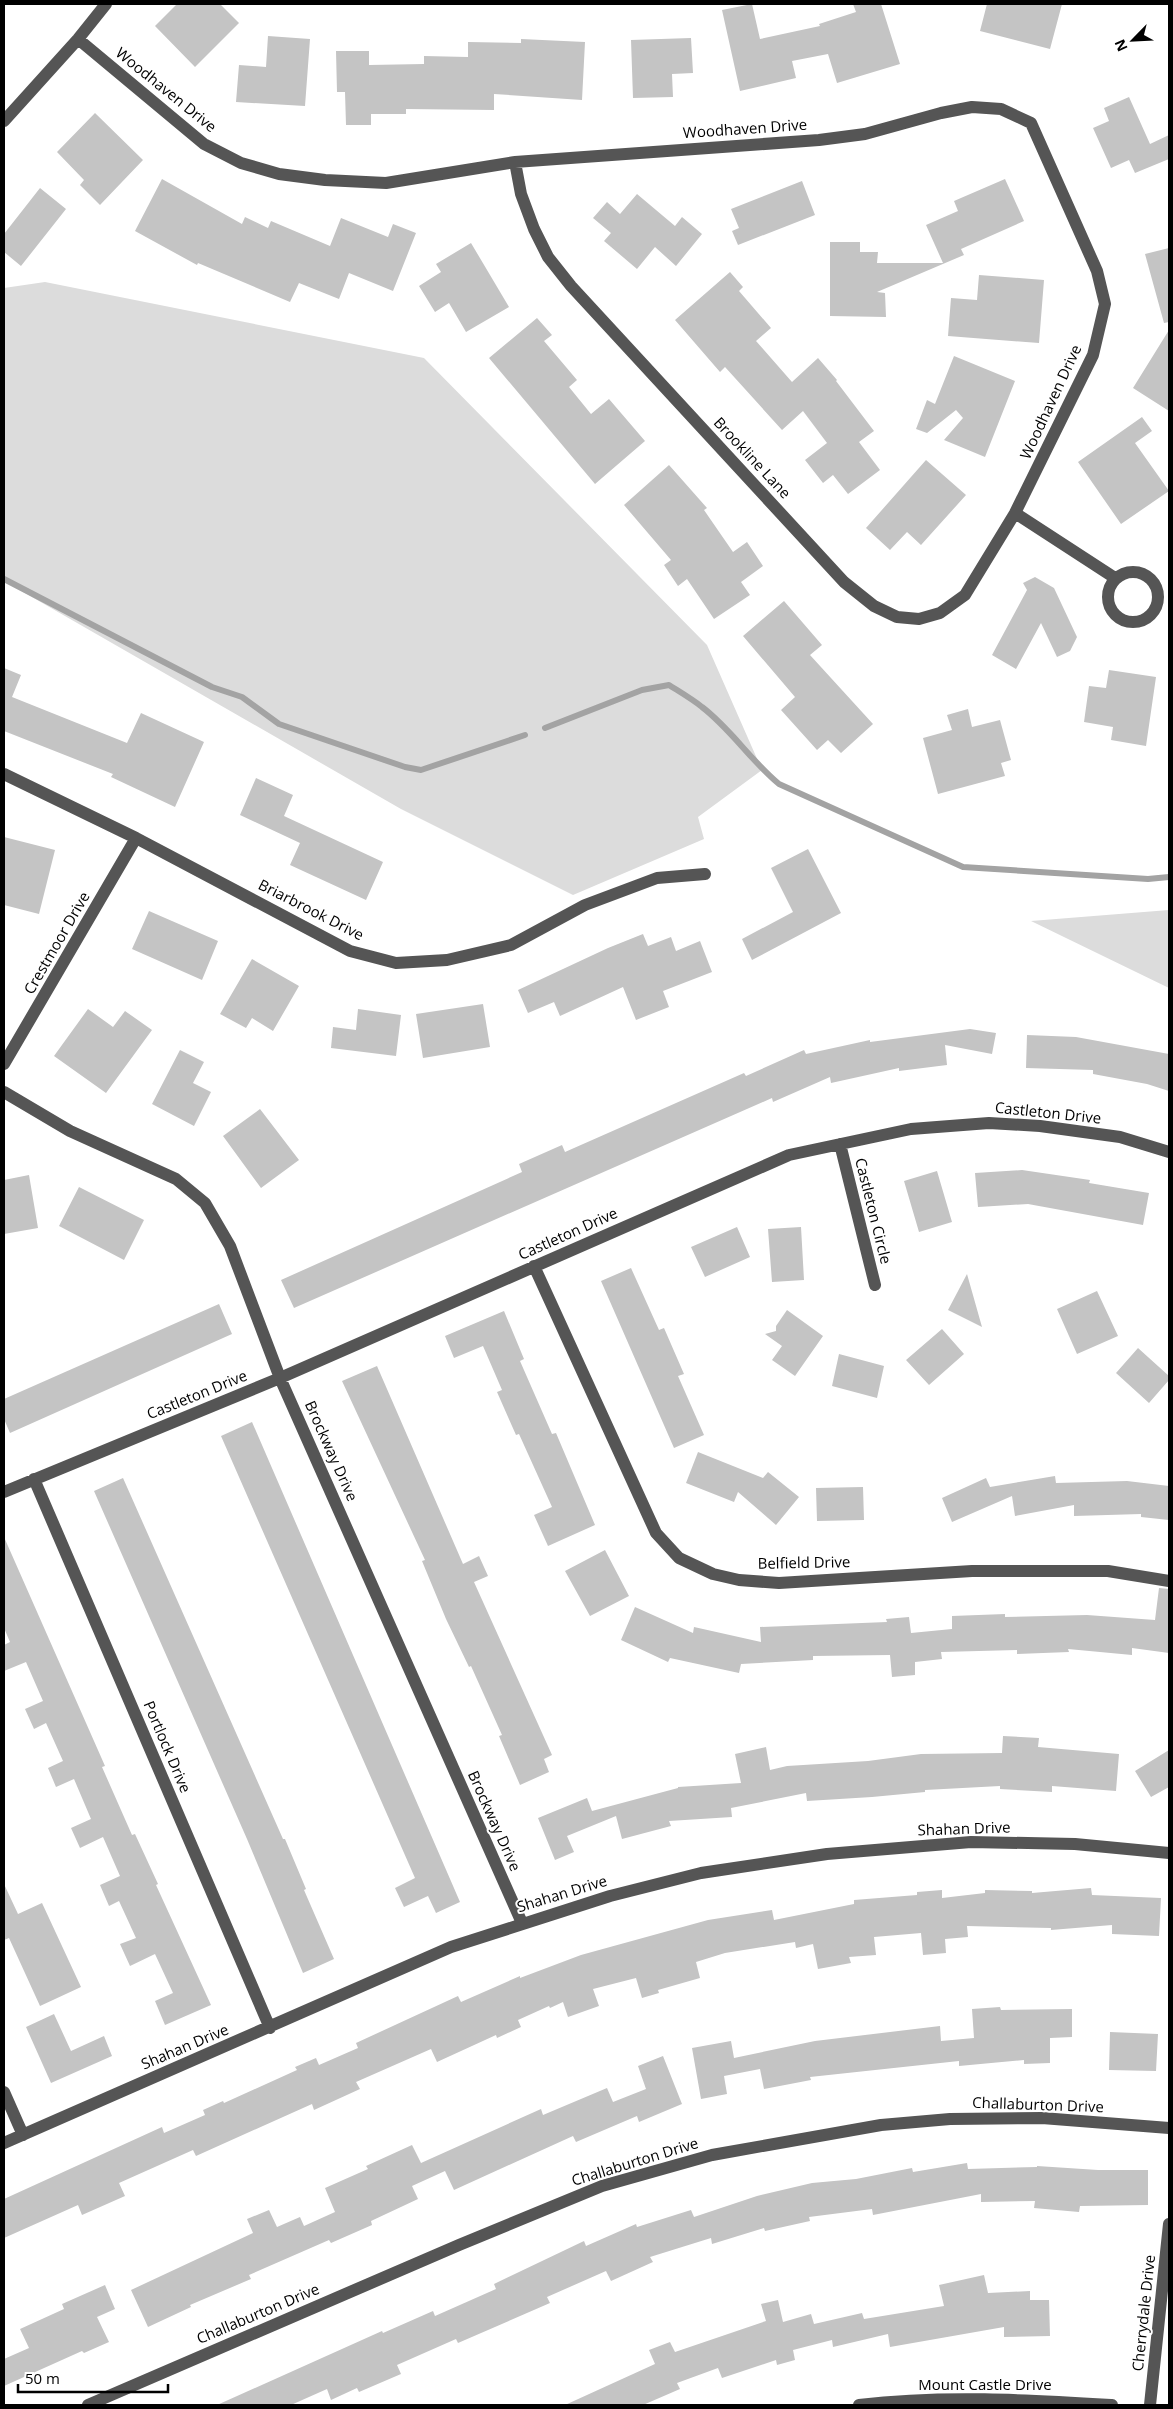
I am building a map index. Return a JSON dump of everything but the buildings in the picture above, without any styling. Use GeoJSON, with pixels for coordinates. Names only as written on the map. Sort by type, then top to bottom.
{"type":"FeatureCollection","features":[{"type":"Feature","properties":{"kind":"street"},"geometry":{"type":"LineString","coordinates":[[4,122],[78,39],[106,4]]}},
{"type":"Feature","properties":{"kind":"street","name":"Woodhaven Drive"},"geometry":{"type":"LineString","coordinates":[[78,39],[204,144],[241,163],[279,174],[325,180],[386,183],[515,162],[818,140],[865,134],[941,113],[972,107],[1001,109],[1031,123],[1097,271],[1105,304],[1093,355],[1015,513]]}},
{"type":"Feature","properties":{"kind":"street","name":"Brookline Lane"},"geometry":{"type":"LineString","coordinates":[[515,162],[521,194],[534,229],[548,257],[570,286],[844,582],[874,606],[897,617],[905,618],[919,619],[940,613],[965,595],[1015,513]]}},
{"type":"Feature","properties":{"kind":"street"},"geometry":{"type":"LineString","coordinates":[[1015,513],[1116,578]]}},
{"type":"Feature","properties":{"kind":"street"},"geometry":{"type":"LineString","coordinates":[[1131,572],[1147,576],[1153,582],[1158,598],[1152,613],[1146,618],[1130,622],[1115,615],[1110,608],[1108,592],[1116,578],[1131,572]]}},
{"type":"Feature","properties":{"kind":"street","name":"Briarbrook Drive"},"geometry":{"type":"LineString","coordinates":[[4,774],[136,838],[350,951],[396,963],[447,960],[511,945],[585,905],[657,878],[705,874]]}},
{"type":"Feature","properties":{"kind":"street","name":"Crestmoor Drive"},"geometry":{"type":"LineString","coordinates":[[4,1064],[136,838]]}},
{"type":"Feature","properties":{"kind":"street","name":"Brockway Drive"},"geometry":{"type":"LineString","coordinates":[[4,1092],[70,1131],[176,1179],[204,1203],[230,1246],[280,1378],[522,1923]]}},
{"type":"Feature","properties":{"kind":"street","name":"Castleton Drive"},"geometry":{"type":"LineString","coordinates":[[4,1492],[280,1378],[789,1155],[911,1129],[988,1123],[1040,1126],[1120,1137],[1169,1152]]}},
{"type":"Feature","properties":{"kind":"street","name":"Castleton Circle"},"geometry":{"type":"LineString","coordinates":[[840,1144],[875,1286]]}},
{"type":"Feature","properties":{"kind":"street","name":"Belfield Drive"},"geometry":{"type":"LineString","coordinates":[[534,1266],[656,1533],[679,1558],[713,1574],[739,1580],[779,1583],[992,1571],[1108,1571],[1169,1581]]}},
{"type":"Feature","properties":{"kind":"street","name":"Portlock Drive"},"geometry":{"type":"LineString","coordinates":[[34,1480],[270,2028]]}},
{"type":"Feature","properties":{"kind":"street","name":"Shahan Drive"},"geometry":{"type":"LineString","coordinates":[[4,2143],[451,1948],[522,1923],[610,1896],[701,1873],[827,1854],[971,1842],[1076,1844],[1169,1853]]}},
{"type":"Feature","properties":{"kind":"street"},"geometry":{"type":"LineString","coordinates":[[4,2092],[23,2135]]}},
{"type":"Feature","properties":{"kind":"street","name":"Challaburton Drive"},"geometry":{"type":"LineString","coordinates":[[88,2405],[459,2245],[602,2186],[712,2155],[881,2125],[950,2119],[1042,2118],[1169,2128]]}},
{"type":"Feature","properties":{"kind":"street","name":"Cherrydale Drive"},"geometry":{"type":"LineString","coordinates":[[1150,2405],[1169,2224]]}},
{"type":"Feature","properties":{"kind":"street","name":"Mount Castle Drive"},"geometry":{"type":"LineString","coordinates":[[859,2405],[890,2401],[970,2399],[1112,2405]]}},
{"type":"Feature","properties":{"kind":"shaded area"},"geometry":{"type":"Polygon","coordinates":[[[45,282],[424,358],[707,645],[762,770],[698,817],[704,839],[573,895],[401,809],[4,581],[4,288],[45,282]]]}},
{"type":"Feature","properties":{"kind":"shaded area"},"geometry":{"type":"Polygon","coordinates":[[[1169,910],[1169,988],[1031,921],[1169,910]]]}},
{"type":"Feature","properties":{"kind":"waterway"},"geometry":{"type":"LineString","coordinates":[[4,579],[212,687],[242,697],[279,724],[405,767],[421,770],[525,735]]}},
{"type":"Feature","properties":{"kind":"waterway"},"geometry":{"type":"LineString","coordinates":[[545,728],[642,690],[669,685],[694,701],[712,716],[779,784],[963,867],[1148,879],[1169,877]]}}]}
